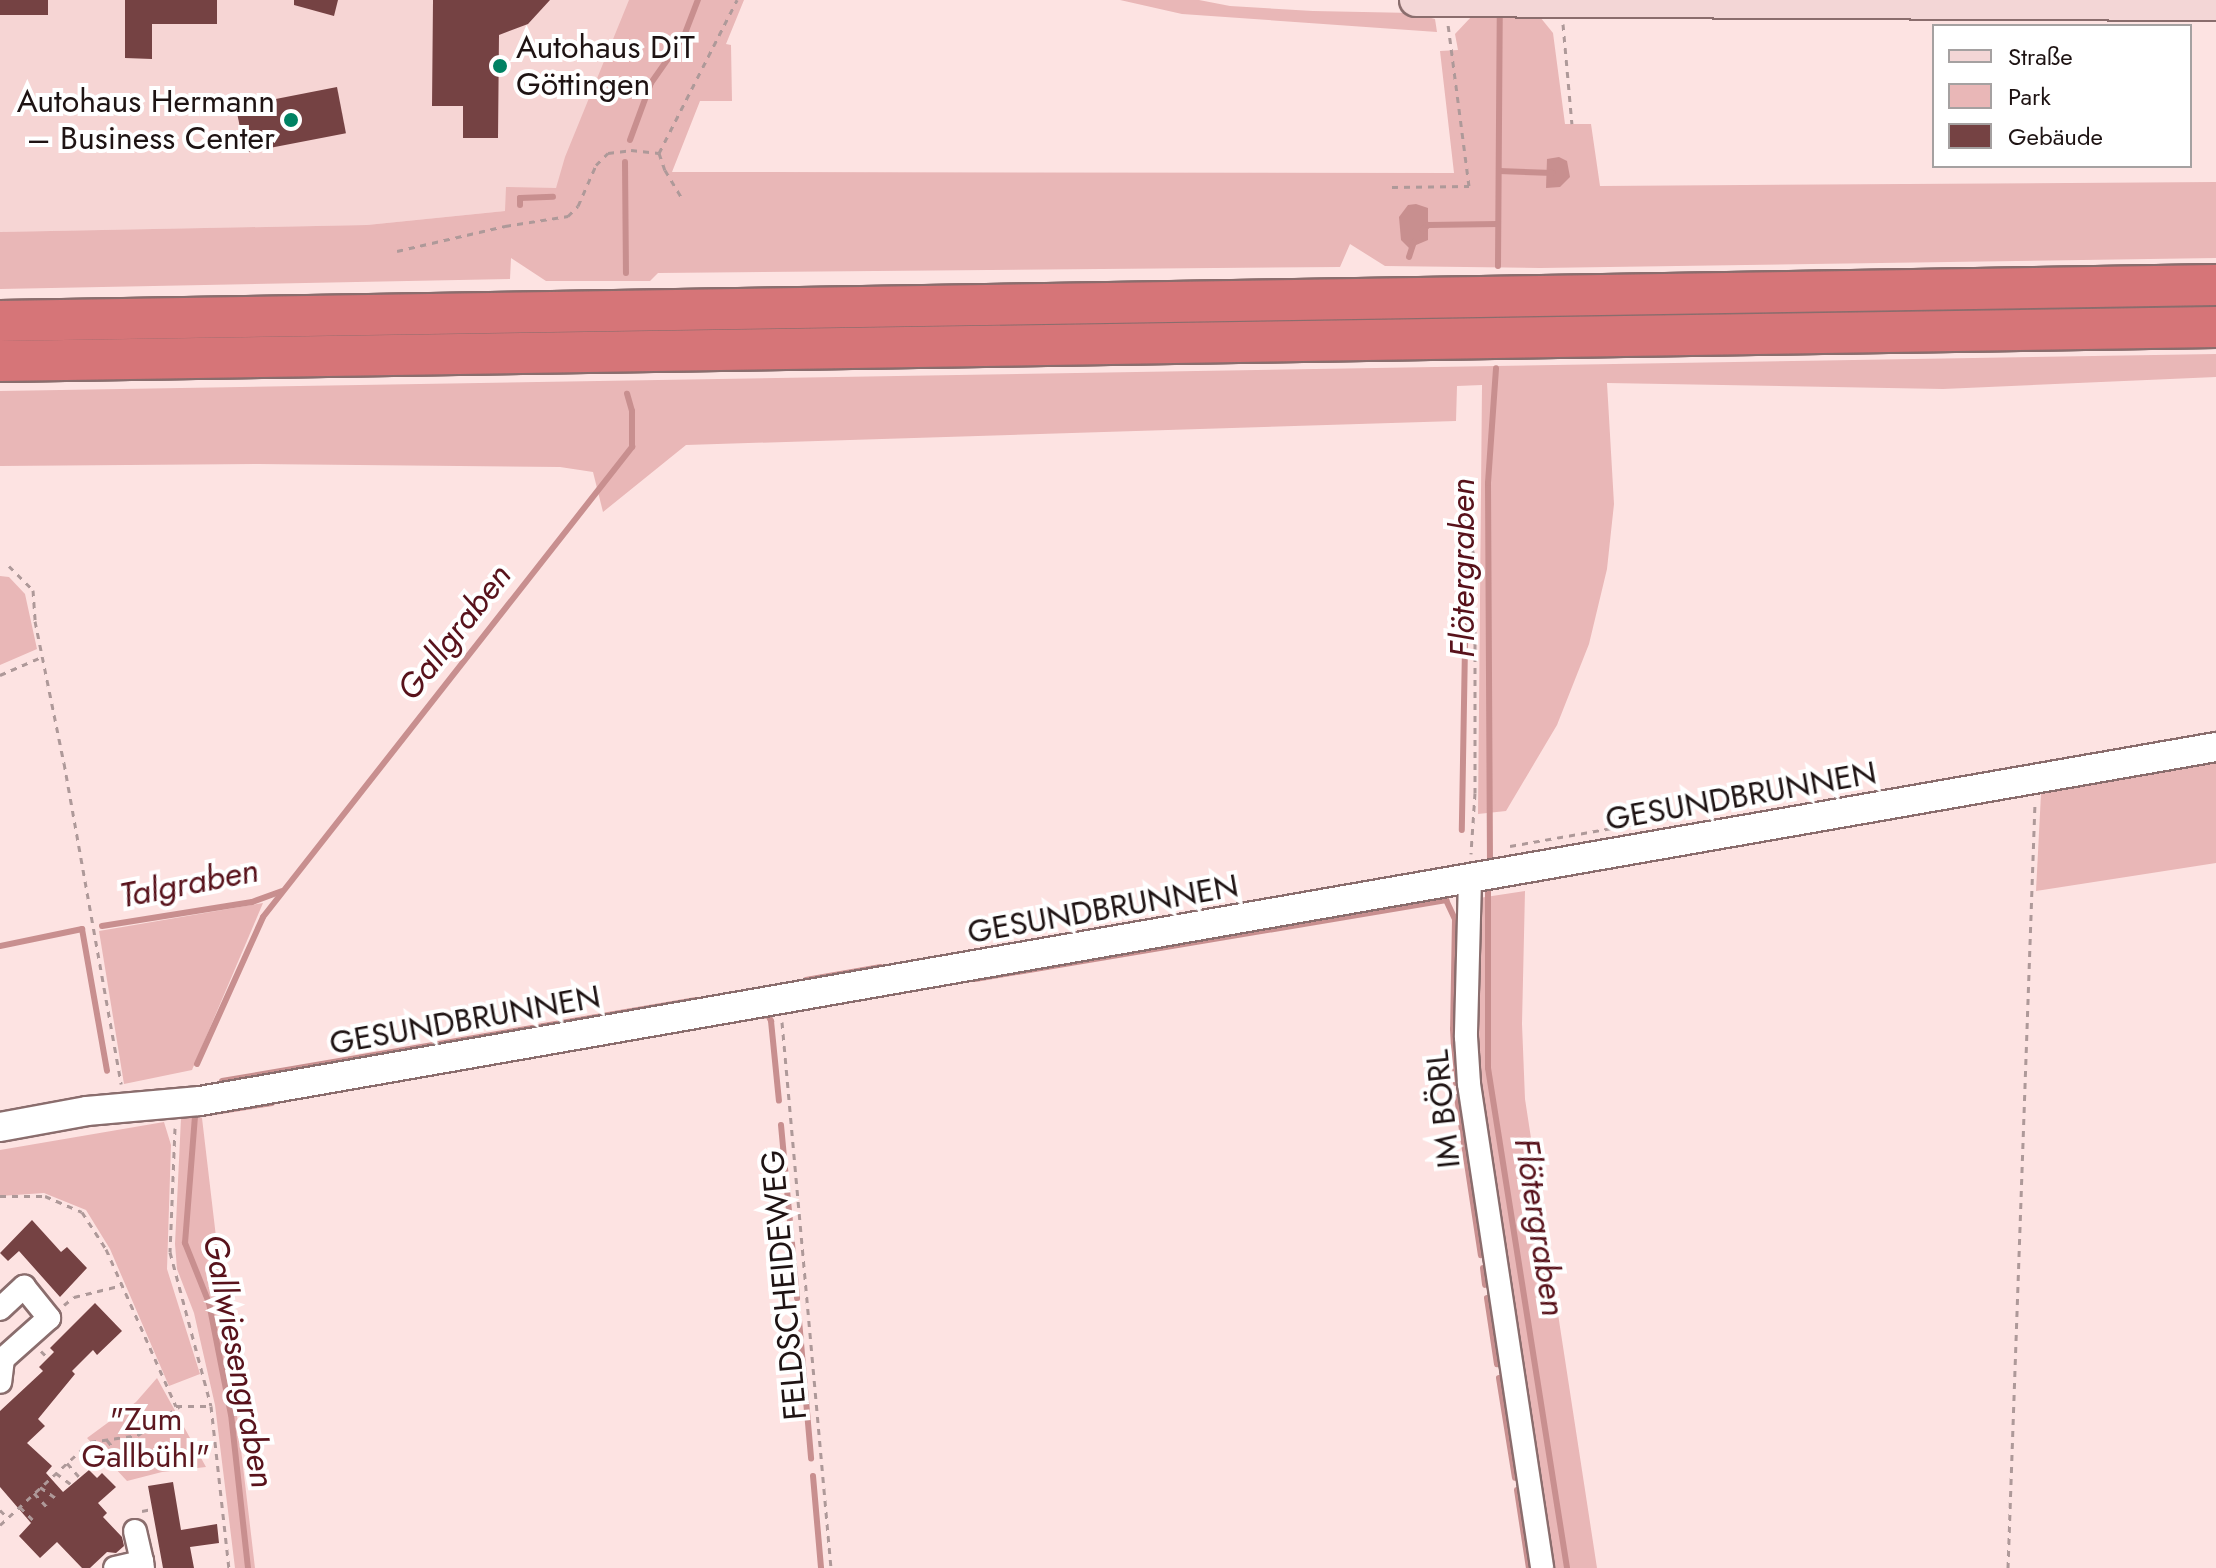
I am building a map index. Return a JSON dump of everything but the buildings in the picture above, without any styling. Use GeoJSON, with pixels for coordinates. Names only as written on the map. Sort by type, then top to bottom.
{"type":"FeatureCollection","features":[{"type":"Feature","properties":{"kind":"highway"},"geometry":{"type":"LineString","coordinates":[[0,321],[2216,285]]}},
{"type":"Feature","properties":{"kind":"highway"},"geometry":{"type":"LineString","coordinates":[[0,361],[2216,327]]}},
{"type":"Feature","properties":{"kind":"main road"},"geometry":{"type":"LineString","coordinates":[[1416,0],[2216,4]]}},
{"type":"Feature","properties":{"kind":"street","name":"GESUNDBRUNNEN"},"geometry":{"type":"LineString","coordinates":[[0,1127],[123,1108],[174,1104],[785,1000],[2216,747]]}},
{"type":"Feature","properties":{"kind":"street","name":"IM BÖRL"},"geometry":{"type":"LineString","coordinates":[[1470,879],[1466,1037],[1469,1084],[1542,1568]]}},
{"type":"Feature","properties":{"kind":"street"},"geometry":{"type":"LineString","coordinates":[[0,1309],[24,1287],[49,1318],[3,1359],[0,1381]]}},
{"type":"Feature","properties":{"kind":"street"},"geometry":{"type":"LineString","coordinates":[[115,1568],[143,1565],[135,1531]]}},
{"type":"Feature","properties":{"kind":"path"},"geometry":{"type":"LineString","coordinates":[[683,200],[659,153],[737,0]]}},
{"type":"Feature","properties":{"kind":"path"},"geometry":{"type":"LineString","coordinates":[[1392,187],[1469,186],[1448,50]]}},
{"type":"Feature","properties":{"kind":"path"},"geometry":{"type":"LineString","coordinates":[[1566,54],[1572,124]]}},
{"type":"Feature","properties":{"kind":"path"},"geometry":{"type":"LineString","coordinates":[[397,251],[505,226],[568,216],[578,206],[596,165],[608,153],[631,150],[659,153]]}},
{"type":"Feature","properties":{"kind":"path"},"geometry":{"type":"LineString","coordinates":[[1461,503],[1475,560],[1475,793],[1470,879]]}},
{"type":"Feature","properties":{"kind":"path"},"geometry":{"type":"LineString","coordinates":[[9,566],[33,590],[35,621],[103,973],[123,1108]]}},
{"type":"Feature","properties":{"kind":"path"},"geometry":{"type":"LineString","coordinates":[[0,675],[44,656]]}},
{"type":"Feature","properties":{"kind":"path"},"geometry":{"type":"LineString","coordinates":[[2008,1568],[2037,779]]}},
{"type":"Feature","properties":{"kind":"path","name":"FELDSCHEIDEWEG"},"geometry":{"type":"LineString","coordinates":[[785,1000],[781,1009],[831,1568]]}},
{"type":"Feature","properties":{"kind":"path"},"geometry":{"type":"LineString","coordinates":[[174,1104],[171,1261],[199,1349],[211,1406],[229,1568]]}},
{"type":"Feature","properties":{"kind":"path"},"geometry":{"type":"LineString","coordinates":[[0,1196],[45,1196],[82,1212],[106,1249],[176,1406],[211,1406]]}},
{"type":"Feature","properties":{"kind":"path"},"geometry":{"type":"LineString","coordinates":[[49,1318],[74,1297],[123,1285]]}},
{"type":"Feature","properties":{"kind":"path"},"geometry":{"type":"LineString","coordinates":[[0,1525],[90,1442],[138,1435],[180,1406]]}},
{"type":"Feature","properties":{"kind":"path"},"geometry":{"type":"LineString","coordinates":[[107,1440],[125,1463]]}},
{"type":"Feature","properties":{"kind":"path"},"geometry":{"type":"LineString","coordinates":[[67,1463],[80,1478]]}},
{"type":"Feature","properties":{"kind":"path"},"geometry":{"type":"LineString","coordinates":[[56,1473],[72,1485]]}},
{"type":"Feature","properties":{"kind":"path"},"geometry":{"type":"LineString","coordinates":[[40,1487],[57,1499]]}},
{"type":"Feature","properties":{"kind":"path"},"geometry":{"type":"LineString","coordinates":[[34,1493],[48,1508]]}},
{"type":"Feature","properties":{"kind":"path"},"geometry":{"type":"LineString","coordinates":[[20,1507],[34,1521]]}},
{"type":"Feature","properties":{"kind":"path"},"geometry":{"type":"LineString","coordinates":[[0,1510],[8,1518]]}},
{"type":"Feature","properties":{"kind":"shaded area"},"geometry":{"type":"Polygon","coordinates":[[[0,0],[663,0],[556,188],[505,211],[367,225],[0,232],[0,0]]]}},
{"type":"Feature","properties":{"kind":"shaded area"},"geometry":{"type":"Polygon","coordinates":[[[1559,157],[1567,161],[1570,177],[1560,187],[1546,188],[1547,159],[1559,157]]]}},
{"type":"Feature","properties":{"kind":"shaded area"},"geometry":{"type":"Polygon","coordinates":[[[1408,205],[1428,208],[1428,240],[1409,248],[1401,240],[1399,217],[1408,205]]]}},
{"type":"Feature","properties":{"kind":"green space"},"geometry":{"type":"Polygon","coordinates":[[[629,0],[744,0],[726,44],[731,45],[732,101],[700,101],[672,172],[1454,173],[1440,51],[1458,50],[1455,34],[1472,16],[1540,17],[1553,33],[1565,124],[1591,124],[1600,186],[2216,182],[2216,258],[1540,268],[1385,266],[1350,244],[1340,267],[658,273],[650,281],[546,281],[511,258],[510,279],[0,289],[0,232],[367,225],[505,211],[506,187],[556,188],[565,157],[629,0]]]}},
{"type":"Feature","properties":{"kind":"green space"},"geometry":{"type":"Polygon","coordinates":[[[1120,0],[1199,0],[1230,6],[1413,13],[1435,19],[1437,32],[1182,14],[1120,0]]]}},
{"type":"Feature","properties":{"kind":"green space"},"geometry":{"type":"Polygon","coordinates":[[[2216,354],[2216,377],[1943,389],[1607,383],[1614,504],[1607,569],[1589,644],[1557,725],[1506,811],[1478,814],[1482,385],[1457,386],[1456,421],[686,445],[603,512],[593,472],[560,467],[257,464],[0,466],[0,391],[2216,354]]]}},
{"type":"Feature","properties":{"kind":"green space"},"geometry":{"type":"Polygon","coordinates":[[[0,576],[9,577],[25,594],[37,649],[0,665],[0,576]]]}},
{"type":"Feature","properties":{"kind":"green space"},"geometry":{"type":"Polygon","coordinates":[[[2216,758],[2216,863],[2036,891],[2041,794],[2060,782],[2216,758]]]}},
{"type":"Feature","properties":{"kind":"green space"},"geometry":{"type":"Polygon","coordinates":[[[1525,891],[1522,1024],[1525,1099],[1597,1568],[1550,1568],[1475,1067],[1479,898],[1525,891]]]}},
{"type":"Feature","properties":{"kind":"green space"},"geometry":{"type":"Polygon","coordinates":[[[263,903],[192,1070],[124,1084],[99,931],[263,903]]]}},
{"type":"Feature","properties":{"kind":"green space"},"geometry":{"type":"Polygon","coordinates":[[[181,1118],[202,1118],[255,1568],[235,1568],[215,1405],[194,1313],[177,1269],[175,1244],[181,1118]]]}},
{"type":"Feature","properties":{"kind":"green space"},"geometry":{"type":"Polygon","coordinates":[[[164,1122],[171,1145],[167,1269],[200,1374],[169,1386],[110,1249],[86,1210],[44,1193],[0,1196],[0,1150],[164,1122]]]}},
{"type":"Feature","properties":{"kind":"green space","name":"\"Zum Gallbühl\""},"geometry":{"type":"Polygon","coordinates":[[[157,1378],[206,1467],[162,1472],[127,1481],[87,1438],[136,1402],[157,1378]]]}},
{"type":"Feature","properties":{"kind":"waterway","name":"Gallgraben"},"geometry":{"type":"LineString","coordinates":[[630,140],[651,83],[684,36],[698,0]]}},
{"type":"Feature","properties":{"kind":"waterway","name":"Flötergraben"},"geometry":{"type":"LineString","coordinates":[[1498,266],[1500,9]]}},
{"type":"Feature","properties":{"kind":"waterway","name":"Gallgraben"},"geometry":{"type":"LineString","coordinates":[[625,162],[626,273]]}},
{"type":"Feature","properties":{"kind":"waterway"},"geometry":{"type":"LineString","coordinates":[[1499,171],[1553,173]]}},
{"type":"Feature","properties":{"kind":"waterway"},"geometry":{"type":"LineString","coordinates":[[520,205],[520,198],[553,197]]}},
{"type":"Feature","properties":{"kind":"waterway"},"geometry":{"type":"LineString","coordinates":[[1423,230],[1428,225],[1498,224]]}},
{"type":"Feature","properties":{"kind":"waterway"},"geometry":{"type":"LineString","coordinates":[[1409,257],[1414,242]]}},
{"type":"Feature","properties":{"kind":"waterway","name":"Flötergraben"},"geometry":{"type":"LineString","coordinates":[[1490,865],[1488,483],[1496,368]]}},
{"type":"Feature","properties":{"kind":"waterway","name":"Gallgraben"},"geometry":{"type":"LineString","coordinates":[[197,1064],[263,917],[632,447],[632,411],[627,394]]}},
{"type":"Feature","properties":{"kind":"waterway"},"geometry":{"type":"LineString","coordinates":[[1461,547],[1466,589],[1462,830]]}},
{"type":"Feature","properties":{"kind":"waterway","name":"Talgraben"},"geometry":{"type":"LineString","coordinates":[[102,926],[252,902],[282,891]]}},
{"type":"Feature","properties":{"kind":"waterway","name":"Flötergraben"},"geometry":{"type":"LineString","coordinates":[[1488,892],[1488,1068],[1567,1568]]}},
{"type":"Feature","properties":{"kind":"waterway"},"geometry":{"type":"LineString","coordinates":[[975,979],[1446,900],[1455,919],[1453,1029],[1456,1083]]}},
{"type":"Feature","properties":{"kind":"waterway"},"geometry":{"type":"LineString","coordinates":[[0,946],[82,929],[107,1071]]}},
{"type":"Feature","properties":{"kind":"waterway"},"geometry":{"type":"LineString","coordinates":[[806,980],[881,967]]}},
{"type":"Feature","properties":{"kind":"waterway"},"geometry":{"type":"LineString","coordinates":[[222,1081],[696,1000]]}},
{"type":"Feature","properties":{"kind":"waterway"},"geometry":{"type":"LineString","coordinates":[[763,1016],[768,1015],[771,1021],[779,1101]]}},
{"type":"Feature","properties":{"kind":"waterway"},"geometry":{"type":"LineString","coordinates":[[1457,1097],[1481,1255]]}},
{"type":"Feature","properties":{"kind":"waterway","name":"Gallwiesengraben"},"geometry":{"type":"LineString","coordinates":[[248,1568],[231,1415],[209,1303],[185,1243],[195,1115],[272,1103]]}},
{"type":"Feature","properties":{"kind":"waterway"},"geometry":{"type":"LineString","coordinates":[[781,1125],[797,1298]]}},
{"type":"Feature","properties":{"kind":"waterway"},"geometry":{"type":"LineString","coordinates":[[1483,1268],[1485,1285]]}},
{"type":"Feature","properties":{"kind":"waterway"},"geometry":{"type":"LineString","coordinates":[[1487,1298],[1497,1364]]}},
{"type":"Feature","properties":{"kind":"waterway"},"geometry":{"type":"LineString","coordinates":[[799,1320],[811,1458]]}},
{"type":"Feature","properties":{"kind":"waterway"},"geometry":{"type":"LineString","coordinates":[[1499,1378],[1515,1478]]}},
{"type":"Feature","properties":{"kind":"waterway"},"geometry":{"type":"LineString","coordinates":[[813,1476],[821,1568]]}},
{"type":"Feature","properties":{"kind":"waterway"},"geometry":{"type":"LineString","coordinates":[[1517,1490],[1529,1568]]}},
{"type":"Feature","properties":{"kind":"place","name":"Autohaus DiT Göttingen"},"geometry":{"type":"Point","coordinates":[500,66]}},
{"type":"Feature","properties":{"kind":"place","name":"Autohaus Hermann – Business Center"},"geometry":{"type":"Point","coordinates":[291,120]}}]}
